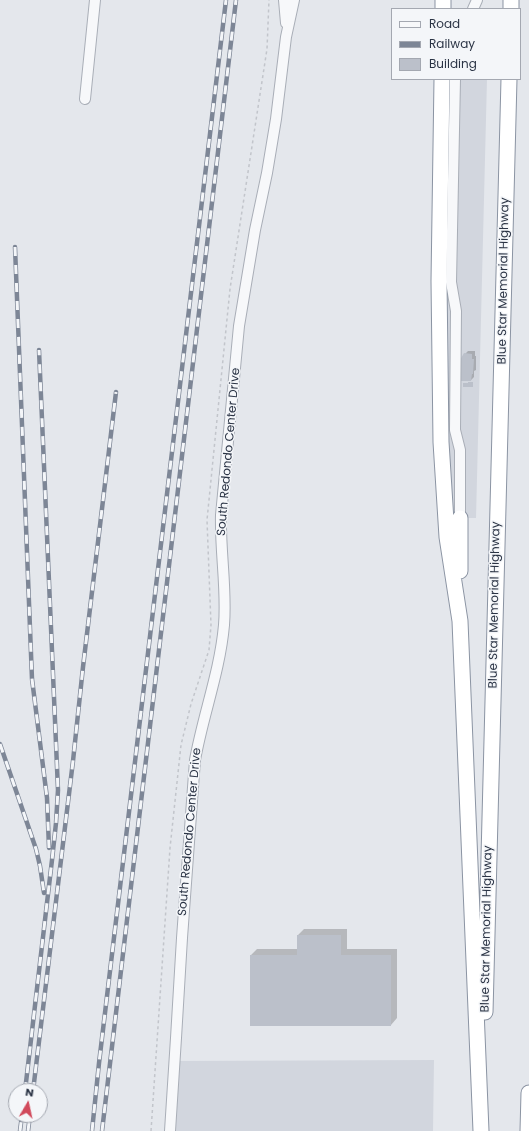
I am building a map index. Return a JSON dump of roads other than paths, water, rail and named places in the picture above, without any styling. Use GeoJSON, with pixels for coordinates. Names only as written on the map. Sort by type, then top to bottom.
{"type":"FeatureCollection","features":[{"type":"Feature","properties":{"kind":"highway"},"geometry":{"type":"LineString","coordinates":[[442,80],[439,281],[440,442],[447,537],[460,621]]}},
{"type":"Feature","properties":{"kind":"highway","name":"Blue Star Memorial Highway"},"geometry":{"type":"LineString","coordinates":[[481,1131],[509,80]]}},
{"type":"Feature","properties":{"kind":"highway"},"geometry":{"type":"LineString","coordinates":[[460,518],[460,621],[481,1131]]}},
{"type":"Feature","properties":{"kind":"highway"},"geometry":{"type":"LineString","coordinates":[[528,1131],[529,1093]]}},
{"type":"Feature","properties":{"kind":"street"},"geometry":{"type":"LineString","coordinates":[[84,98],[95,0]]}},
{"type":"Feature","properties":{"kind":"street","name":"South Redondo Center Drive"},"geometry":{"type":"LineString","coordinates":[[284,0],[286,37]]}},
{"type":"Feature","properties":{"kind":"street","name":"South Redondo Center Drive"},"geometry":{"type":"LineString","coordinates":[[170,1131],[195,760],[199,734],[221,654],[224,627],[225,613],[221,515],[239,326],[255,230],[267,173],[276,119],[286,37],[294,0]]}},
{"type":"Feature","properties":{"kind":"street"},"geometry":{"type":"LineString","coordinates":[[455,80],[451,282],[456,311],[455,430],[460,450],[460,518]]}},
{"type":"Feature","properties":{"kind":"railway"},"geometry":{"type":"LineString","coordinates":[[92,1131],[226,0]]}},
{"type":"Feature","properties":{"kind":"railway"},"geometry":{"type":"LineString","coordinates":[[102,1131],[236,0]]}},
{"type":"Feature","properties":{"kind":"railway"},"geometry":{"type":"LineString","coordinates":[[15,247],[32,679],[47,798],[49,848]]}},
{"type":"Feature","properties":{"kind":"railway"},"geometry":{"type":"LineString","coordinates":[[26,1083],[52,860],[58,790],[39,350]]}},
{"type":"Feature","properties":{"kind":"railway"},"geometry":{"type":"LineString","coordinates":[[34,1083],[116,392]]}},
{"type":"Feature","properties":{"kind":"railway"},"geometry":{"type":"LineString","coordinates":[[0,744],[36,849],[44,893]]}},
{"type":"Feature","properties":{"kind":"railway"},"geometry":{"type":"LineString","coordinates":[[20,1131],[21,1123]]}},
{"type":"Feature","properties":{"kind":"railway"},"geometry":{"type":"LineString","coordinates":[[28,1131],[29,1123]]}}]}
